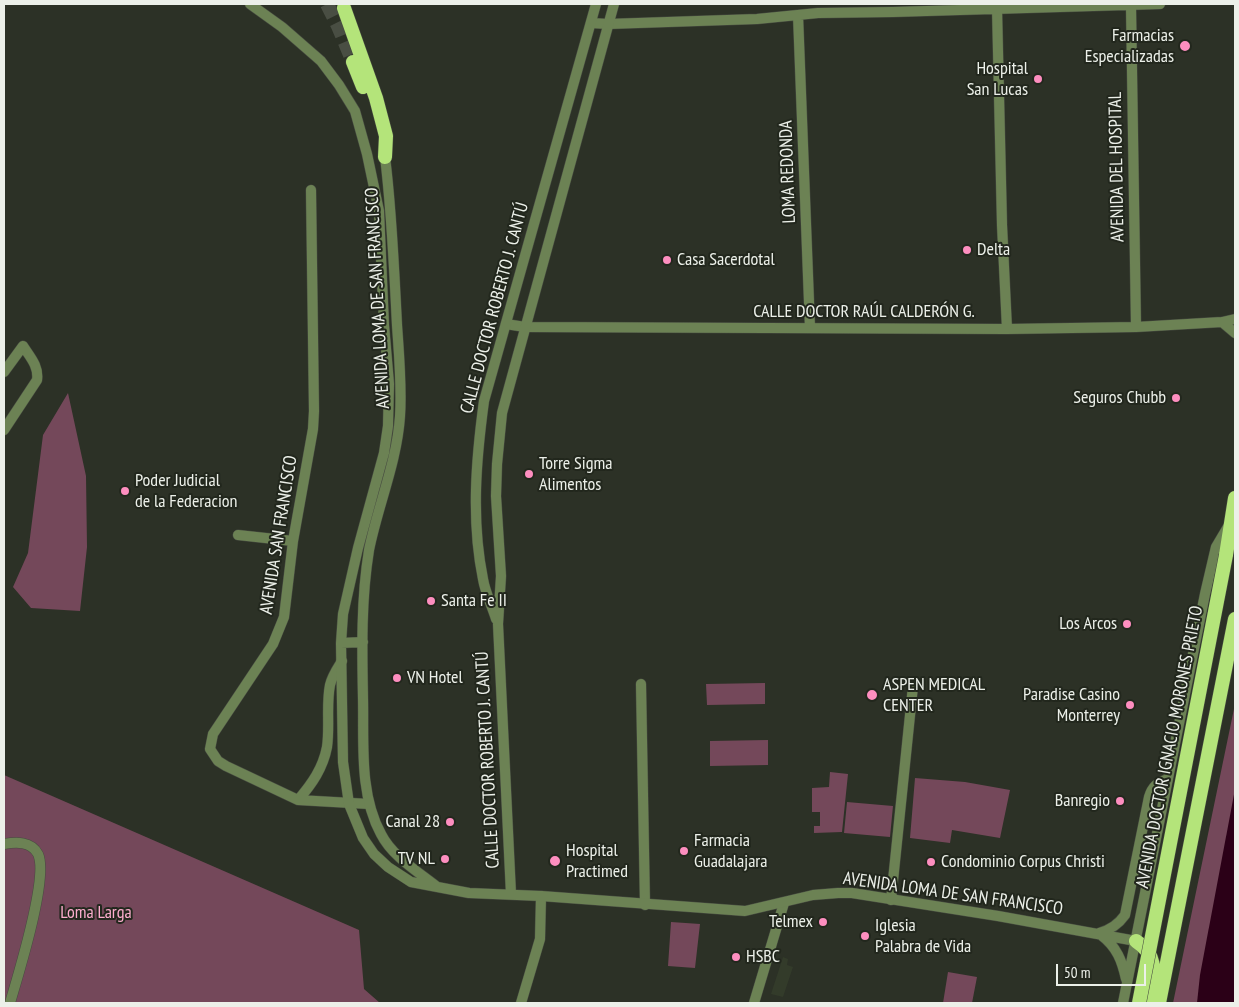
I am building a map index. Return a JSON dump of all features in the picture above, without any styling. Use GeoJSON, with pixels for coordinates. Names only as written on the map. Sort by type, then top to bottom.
{"type":"FeatureCollection","features":[{"type":"Feature","properties":{"kind":"highway"},"geometry":{"type":"LineString","coordinates":[[344,8],[376,98],[386,136],[385,157]]}},
{"type":"Feature","properties":{"kind":"highway"},"geometry":{"type":"LineString","coordinates":[[353,62],[371,110],[385,157]]}},
{"type":"Feature","properties":{"kind":"highway","name":"AVENIDA DOCTOR IGNACIO MORONES PRIETO"},"geometry":{"type":"LineString","coordinates":[[1140,1003],[1226,555],[1235,498]]}},
{"type":"Feature","properties":{"kind":"highway"},"geometry":{"type":"LineString","coordinates":[[1159,1003],[1235,619]]}},
{"type":"Feature","properties":{"kind":"highway"},"geometry":{"type":"LineString","coordinates":[[1136,941],[1150,953],[1153,964],[1150,1003]]}},
{"type":"Feature","properties":{"kind":"street","name":"AVENIDA LOMA DE SAN FRANCISCO"},"geometry":{"type":"LineString","coordinates":[[250,4],[282,27],[321,61],[339,85],[355,111],[374,182],[379,211],[384,326],[389,384],[388,426],[384,453],[358,548],[343,614],[341,643],[343,762],[349,804],[364,838],[374,854],[388,867],[411,882],[469,894],[511,894],[744,911],[838,892],[1098,933],[1136,941]]}},
{"type":"Feature","properties":{"kind":"street","name":"CALLE DOCTOR ROBERTO J. CANTÚ"},"geometry":{"type":"LineString","coordinates":[[498,624],[483,580],[477,531],[477,456],[484,401],[596,4]]}},
{"type":"Feature","properties":{"kind":"street","name":"CALLE DOCTOR ROBERTO J. CANTÚ"},"geometry":{"type":"LineString","coordinates":[[511,894],[498,624],[502,576],[496,496],[502,413],[614,4]]}},
{"type":"Feature","properties":{"kind":"street"},"geometry":{"type":"LineString","coordinates":[[591,23],[739,20],[798,15],[1160,4]]}},
{"type":"Feature","properties":{"kind":"street","name":"AVENIDA DEL HOSPITAL"},"geometry":{"type":"LineString","coordinates":[[1131,6],[1136,327]]}},
{"type":"Feature","properties":{"kind":"street"},"geometry":{"type":"LineString","coordinates":[[997,8],[1002,225],[1007,329]]}},
{"type":"Feature","properties":{"kind":"street","name":"LOMA REDONDA"},"geometry":{"type":"LineString","coordinates":[[798,15],[810,328]]}},
{"type":"Feature","properties":{"kind":"street","name":"AVENIDA LOMA DE SAN FRANCISCO"},"geometry":{"type":"LineString","coordinates":[[385,157],[391,209],[401,380],[400,417],[395,454],[369,550],[363,642],[365,771],[369,804],[381,835],[388,846],[436,887]]}},
{"type":"Feature","properties":{"kind":"street","name":"AVENIDA SAN FRANCISCO"},"geometry":{"type":"LineString","coordinates":[[311,190],[313,430],[293,541],[284,617],[279,632],[213,734],[210,749],[218,761],[226,766],[298,800],[369,804]]}},
{"type":"Feature","properties":{"kind":"street","name":"CALLE DOCTOR RAÚL CALDERÓN G."},"geometry":{"type":"LineString","coordinates":[[506,324],[526,327],[1007,329],[1136,327],[1222,322],[1235,319]]}},
{"type":"Feature","properties":{"kind":"street"},"geometry":{"type":"LineString","coordinates":[[1222,322],[1235,333]]}},
{"type":"Feature","properties":{"kind":"street"},"geometry":{"type":"LineString","coordinates":[[4,372],[23,346],[37,370],[37,380],[4,430]]}},
{"type":"Feature","properties":{"kind":"street"},"geometry":{"type":"LineString","coordinates":[[1123,1003],[1213,557],[1219,540],[1232,520]]}},
{"type":"Feature","properties":{"kind":"street"},"geometry":{"type":"LineString","coordinates":[[238,535],[293,541]]}},
{"type":"Feature","properties":{"kind":"street"},"geometry":{"type":"LineString","coordinates":[[341,643],[363,642]]}},
{"type":"Feature","properties":{"kind":"street"},"geometry":{"type":"LineString","coordinates":[[298,800],[314,782],[321,766],[327,746],[330,685],[342,661]]}},
{"type":"Feature","properties":{"kind":"street"},"geometry":{"type":"LineString","coordinates":[[641,684],[645,905]]}},
{"type":"Feature","properties":{"kind":"street"},"geometry":{"type":"LineString","coordinates":[[891,900],[913,686]]}},
{"type":"Feature","properties":{"kind":"street"},"geometry":{"type":"LineString","coordinates":[[1098,933],[1113,928],[1125,915],[1149,797],[1152,788],[1160,781],[1168,779]]}},
{"type":"Feature","properties":{"kind":"street"},"geometry":{"type":"LineString","coordinates":[[4,844],[17,842],[34,849],[40,861],[41,876],[38,896],[10,1003]]}},
{"type":"Feature","properties":{"kind":"street"},"geometry":{"type":"LineString","coordinates":[[521,1003],[540,939],[541,896]]}},
{"type":"Feature","properties":{"kind":"street"},"geometry":{"type":"LineString","coordinates":[[754,1003],[784,903]]}},
{"type":"Feature","properties":{"kind":"street"},"geometry":{"type":"LineString","coordinates":[[1098,933],[1116,949],[1122,962],[1127,982]]}},
{"type":"Feature","properties":{"kind":"shaded area"},"geometry":{"type":"Polygon","coordinates":[[[1235,789],[1235,1003],[1197,1003],[1200,975],[1235,789]]]}},
{"type":"Feature","properties":{"kind":"shaded area"},"geometry":{"type":"Polygon","coordinates":[[[783,957],[788,959],[787,965],[793,967],[783,997],[771,994],[783,957]]]}},
{"type":"Feature","properties":{"kind":"green space"},"geometry":{"type":"Polygon","coordinates":[[[68,393],[86,476],[87,547],[80,611],[31,608],[13,587],[28,553],[43,435],[68,393]]]}},
{"type":"Feature","properties":{"kind":"green space"},"geometry":{"type":"Polygon","coordinates":[[[765,683],[765,704],[707,705],[706,684],[765,683]]]}},
{"type":"Feature","properties":{"kind":"green space"},"geometry":{"type":"Polygon","coordinates":[[[1235,704],[1235,1003],[1173,1003],[1235,704]]]}},
{"type":"Feature","properties":{"kind":"green space"},"geometry":{"type":"Polygon","coordinates":[[[768,740],[768,765],[710,766],[710,741],[768,740]]]}},
{"type":"Feature","properties":{"kind":"green space"},"geometry":{"type":"Polygon","coordinates":[[[830,772],[848,774],[842,832],[814,833],[814,826],[820,826],[820,812],[812,812],[812,788],[829,787],[830,772]]]}},
{"type":"Feature","properties":{"kind":"green space","name":"Loma Larga"},"geometry":{"type":"Polygon","coordinates":[[[4,775],[359,930],[364,989],[380,1003],[4,1003],[4,775]]]}},
{"type":"Feature","properties":{"kind":"green space"},"geometry":{"type":"Polygon","coordinates":[[[915,778],[965,782],[1010,790],[1000,838],[952,830],[950,843],[910,838],[915,778]]]}},
{"type":"Feature","properties":{"kind":"green space"},"geometry":{"type":"Polygon","coordinates":[[[847,802],[893,806],[890,837],[844,833],[847,802]]]}},
{"type":"Feature","properties":{"kind":"green space"},"geometry":{"type":"Polygon","coordinates":[[[671,922],[700,924],[695,968],[668,966],[671,922]]]}},
{"type":"Feature","properties":{"kind":"green space"},"geometry":{"type":"Polygon","coordinates":[[[948,972],[977,977],[972,1003],[943,1003],[948,972]]]}},
{"type":"Feature","properties":{"kind":"tunnel"},"geometry":{"type":"LineString","coordinates":[[327,4],[353,62]]}},
{"type":"Feature","properties":{"kind":"place","name":"Farmacias Especializadas"},"geometry":{"type":"Point","coordinates":[1185,46]}},
{"type":"Feature","properties":{"kind":"place","name":"Hospital San Lucas"},"geometry":{"type":"Point","coordinates":[1038,79]}},
{"type":"Feature","properties":{"kind":"place","name":"Delta"},"geometry":{"type":"Point","coordinates":[967,250]}},
{"type":"Feature","properties":{"kind":"place","name":"Casa Sacerdotal"},"geometry":{"type":"Point","coordinates":[667,260]}},
{"type":"Feature","properties":{"kind":"place","name":"Seguros Chubb"},"geometry":{"type":"Point","coordinates":[1176,398]}},
{"type":"Feature","properties":{"kind":"place","name":"Torre Sigma Alimentos"},"geometry":{"type":"Point","coordinates":[529,474]}},
{"type":"Feature","properties":{"kind":"place","name":"Poder Judicial de la Federacion"},"geometry":{"type":"Point","coordinates":[125,491]}},
{"type":"Feature","properties":{"kind":"place","name":"Santa Fe II"},"geometry":{"type":"Point","coordinates":[431,601]}},
{"type":"Feature","properties":{"kind":"place","name":"Los Arcos"},"geometry":{"type":"Point","coordinates":[1127,624]}},
{"type":"Feature","properties":{"kind":"place","name":"VN Hotel"},"geometry":{"type":"Point","coordinates":[397,678]}},
{"type":"Feature","properties":{"kind":"place","name":"ASPEN MEDICAL CENTER"},"geometry":{"type":"Point","coordinates":[872,695]}},
{"type":"Feature","properties":{"kind":"place","name":"Paradise Casino Monterrey"},"geometry":{"type":"Point","coordinates":[1130,705]}},
{"type":"Feature","properties":{"kind":"place","name":"Banregio"},"geometry":{"type":"Point","coordinates":[1120,801]}},
{"type":"Feature","properties":{"kind":"place","name":"Canal 28"},"geometry":{"type":"Point","coordinates":[450,822]}},
{"type":"Feature","properties":{"kind":"place","name":"Farmacia Guadalajara"},"geometry":{"type":"Point","coordinates":[684,851]}},
{"type":"Feature","properties":{"kind":"place","name":"TV NL"},"geometry":{"type":"Point","coordinates":[445,859]}},
{"type":"Feature","properties":{"kind":"place","name":"Hospital Practimed"},"geometry":{"type":"Point","coordinates":[555,861]}},
{"type":"Feature","properties":{"kind":"place","name":"Condominio Corpus Christi"},"geometry":{"type":"Point","coordinates":[931,862]}},
{"type":"Feature","properties":{"kind":"place","name":"Telmex"},"geometry":{"type":"Point","coordinates":[823,922]}},
{"type":"Feature","properties":{"kind":"place","name":"Iglesia Palabra de Vida"},"geometry":{"type":"Point","coordinates":[865,936]}},
{"type":"Feature","properties":{"kind":"place","name":"HSBC"},"geometry":{"type":"Point","coordinates":[736,957]}}]}
